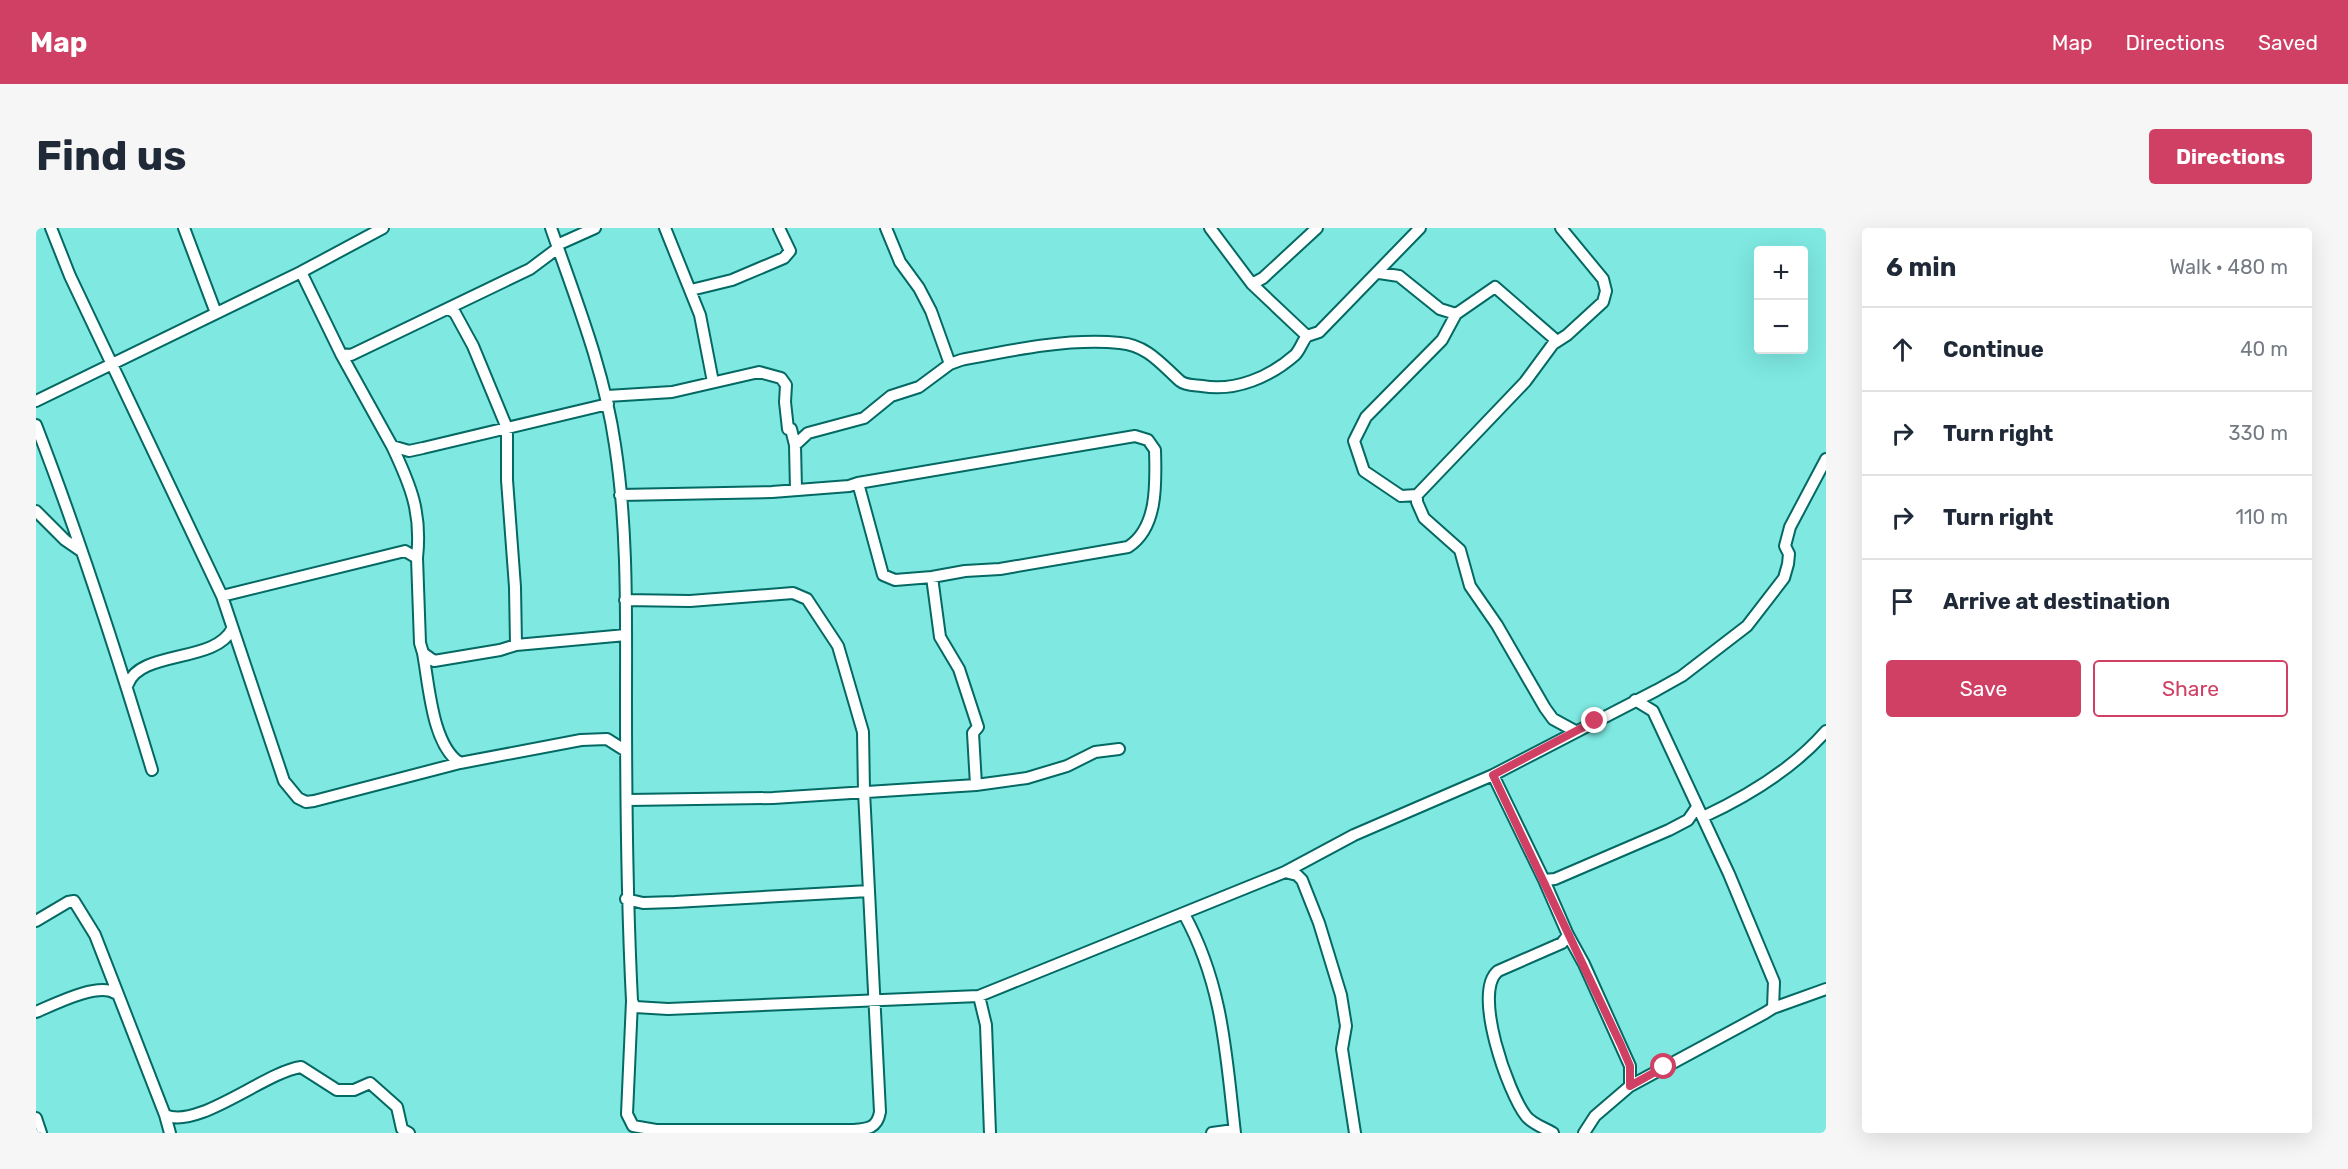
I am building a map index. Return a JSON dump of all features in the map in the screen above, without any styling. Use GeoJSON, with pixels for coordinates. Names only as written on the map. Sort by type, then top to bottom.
{"type":"FeatureCollection","features":[{"type":"Feature","properties":{"kind":"street"},"geometry":{"type":"LineString","coordinates":[[51,228],[70,276],[222,596],[284,781],[298,798],[306,802],[314,801],[460,763],[571,742],[607,739],[626,727]]}},
{"type":"Feature","properties":{"kind":"street"},"geometry":{"type":"LineString","coordinates":[[184,228],[216,313]]}},
{"type":"Feature","properties":{"kind":"street"},"geometry":{"type":"LineString","coordinates":[[36,401],[301,272],[361,233],[383,228]]}},
{"type":"Feature","properties":{"kind":"street"},"geometry":{"type":"LineString","coordinates":[[551,228],[590,331],[607,400],[620,495],[626,635],[627,899],[632,1001],[627,1114],[633,1126],[656,1130],[852,1130],[874,1126],[879,1117],[876,999],[864,791],[863,732],[838,646],[807,599],[792,593],[690,601],[625,600]]}},
{"type":"Feature","properties":{"kind":"street"},"geometry":{"type":"LineString","coordinates":[[341,354],[351,355],[362,352],[454,309],[537,265],[557,246],[595,228]]}},
{"type":"Feature","properties":{"kind":"street"},"geometry":{"type":"LineString","coordinates":[[665,228],[691,290],[705,336],[713,382]]}},
{"type":"Feature","properties":{"kind":"street"},"geometry":{"type":"LineString","coordinates":[[691,290],[732,280],[784,258],[790,251],[779,228]]}},
{"type":"Feature","properties":{"kind":"street"},"geometry":{"type":"LineString","coordinates":[[886,228],[900,262],[919,288],[931,311],[950,364]]}},
{"type":"Feature","properties":{"kind":"street"},"geometry":{"type":"LineString","coordinates":[[1210,228],[1252,284],[1307,336]]}},
{"type":"Feature","properties":{"kind":"street"},"geometry":{"type":"LineString","coordinates":[[1252,284],[1263,278],[1317,228]]}},
{"type":"Feature","properties":{"kind":"street"},"geometry":{"type":"LineString","coordinates":[[795,444],[808,433],[864,418],[891,396],[919,387],[950,364],[1060,342],[1120,343],[1134,346],[1158,358],[1181,382],[1223,388],[1245,385],[1279,367],[1296,354],[1307,336],[1319,332],[1379,273],[1420,228]]}},
{"type":"Feature","properties":{"kind":"street"},"geometry":{"type":"LineString","coordinates":[[1561,228],[1603,279],[1606,297],[1567,335],[1557,341],[1525,382],[1417,495],[1416,502],[1424,518],[1460,550],[1470,586],[1497,625],[1545,708],[1553,719],[1575,731]]}},
{"type":"Feature","properties":{"kind":"street"},"geometry":{"type":"LineString","coordinates":[[301,272],[341,354],[392,446],[411,486],[418,514],[417,621],[423,653],[430,665],[440,735],[446,752],[460,763]]}},
{"type":"Feature","properties":{"kind":"street"},"geometry":{"type":"LineString","coordinates":[[1379,273],[1398,276],[1440,309],[1456,314]]}},
{"type":"Feature","properties":{"kind":"street"},"geometry":{"type":"LineString","coordinates":[[1417,495],[1401,496],[1364,471],[1354,441],[1366,417],[1442,340],[1456,314],[1495,287],[1557,341]]}},
{"type":"Feature","properties":{"kind":"street"},"geometry":{"type":"LineString","coordinates":[[454,309],[473,346],[507,428],[507,480],[515,587],[516,645]]}},
{"type":"Feature","properties":{"kind":"street"},"geometry":{"type":"LineString","coordinates":[[392,446],[409,451],[507,428],[607,400],[672,392],[759,372],[781,378],[786,386],[788,429],[791,429],[795,444],[796,490]]}},
{"type":"Feature","properties":{"kind":"street"},"geometry":{"type":"LineString","coordinates":[[36,425],[61,487],[128,684],[152,770]]}},
{"type":"Feature","properties":{"kind":"street"},"geometry":{"type":"LineString","coordinates":[[620,495],[655,496],[796,490],[858,483],[1135,436],[1152,444],[1156,464],[1149,524],[1145,532],[1133,544],[1119,550],[932,578],[895,580],[884,575],[858,483]]}},
{"type":"Feature","properties":{"kind":"street"},"geometry":{"type":"LineString","coordinates":[[632,1001],[635,1007],[668,1009],[979,996],[1285,872],[1354,835],[1493,775],[1654,692],[1682,676],[1732,638],[1765,606],[1784,578],[1789,554],[1785,546],[1790,527],[1826,459]]}},
{"type":"Feature","properties":{"kind":"street"},"geometry":{"type":"LineString","coordinates":[[36,511],[81,551]]}},
{"type":"Feature","properties":{"kind":"street"},"geometry":{"type":"LineString","coordinates":[[222,596],[405,550],[418,541]]}},
{"type":"Feature","properties":{"kind":"street"},"geometry":{"type":"LineString","coordinates":[[405,550],[417,558]]}},
{"type":"Feature","properties":{"kind":"street"},"geometry":{"type":"LineString","coordinates":[[932,578],[940,637],[959,669],[978,727],[973,733],[976,785]]}},
{"type":"Feature","properties":{"kind":"street"},"geometry":{"type":"LineString","coordinates":[[128,684],[135,673],[147,667],[221,643],[232,629]]}},
{"type":"Feature","properties":{"kind":"street"},"geometry":{"type":"LineString","coordinates":[[430,665],[516,645],[626,635]]}},
{"type":"Feature","properties":{"kind":"street"},"geometry":{"type":"LineString","coordinates":[[1654,692],[1653,711],[1702,815],[1774,982],[1781,992],[1798,1001]]}},
{"type":"Feature","properties":{"kind":"street"},"geometry":{"type":"LineString","coordinates":[[1635,700],[1653,711]]}},
{"type":"Feature","properties":{"kind":"street"},"geometry":{"type":"LineString","coordinates":[[1544,880],[1555,879],[1690,818],[1702,815],[1776,775],[1808,751],[1826,731]]}},
{"type":"Feature","properties":{"kind":"street"},"geometry":{"type":"LineString","coordinates":[[607,739],[626,751]]}},
{"type":"Feature","properties":{"kind":"street"},"geometry":{"type":"LineString","coordinates":[[628,800],[773,798],[976,785],[1027,778],[1067,766],[1095,752],[1119,748]]}},
{"type":"Feature","properties":{"kind":"street"},"geometry":{"type":"LineString","coordinates":[[442,768],[446,752]]}},
{"type":"Feature","properties":{"kind":"street"},"geometry":{"type":"LineString","coordinates":[[1493,775],[1568,935],[1584,964],[1630,1066],[1630,1086]]}},
{"type":"Feature","properties":{"kind":"street"},"geometry":{"type":"LineString","coordinates":[[1285,872],[1297,875],[1302,880],[1336,975],[1346,1026],[1342,1049],[1355,1133]]}},
{"type":"Feature","properties":{"kind":"street"},"geometry":{"type":"LineString","coordinates":[[627,899],[643,903],[675,902],[869,891]]}},
{"type":"Feature","properties":{"kind":"street"},"geometry":{"type":"LineString","coordinates":[[36,921],[68,902],[75,903],[95,935],[115,993],[141,1049],[170,1133]]}},
{"type":"Feature","properties":{"kind":"street"},"geometry":{"type":"LineString","coordinates":[[1184,914],[1212,976],[1219,1002],[1235,1131],[1212,1133]]}},
{"type":"Feature","properties":{"kind":"street"},"geometry":{"type":"LineString","coordinates":[[1553,1133],[1528,1119],[1508,1086],[1498,1052],[1489,992],[1491,979],[1498,971],[1562,943],[1568,935]]}},
{"type":"Feature","properties":{"kind":"street"},"geometry":{"type":"LineString","coordinates":[[1773,1008],[1774,982]]}},
{"type":"Feature","properties":{"kind":"street"},"geometry":{"type":"LineString","coordinates":[[36,1012],[97,989],[109,989],[115,993]]}},
{"type":"Feature","properties":{"kind":"street"},"geometry":{"type":"LineString","coordinates":[[1584,1133],[1595,1116],[1630,1086],[1773,1008],[1798,1001],[1826,989]]}},
{"type":"Feature","properties":{"kind":"street"},"geometry":{"type":"LineString","coordinates":[[979,996],[986,1025],[990,1133]]}},
{"type":"Feature","properties":{"kind":"street"},"geometry":{"type":"LineString","coordinates":[[165,1115],[172,1118],[192,1115],[301,1067],[337,1090],[354,1090],[370,1083],[397,1107],[402,1129],[409,1133]]}},
{"type":"Feature","properties":{"kind":"street"},"geometry":{"type":"LineString","coordinates":[[36,1118],[41,1133]]}},
{"type":"Feature","properties":{"kind":"route"},"geometry":{"type":"LineString","coordinates":[[1595,721],[1493,775],[1621,1045],[1630,1066],[1630,1086],[1664,1067]]}}]}
